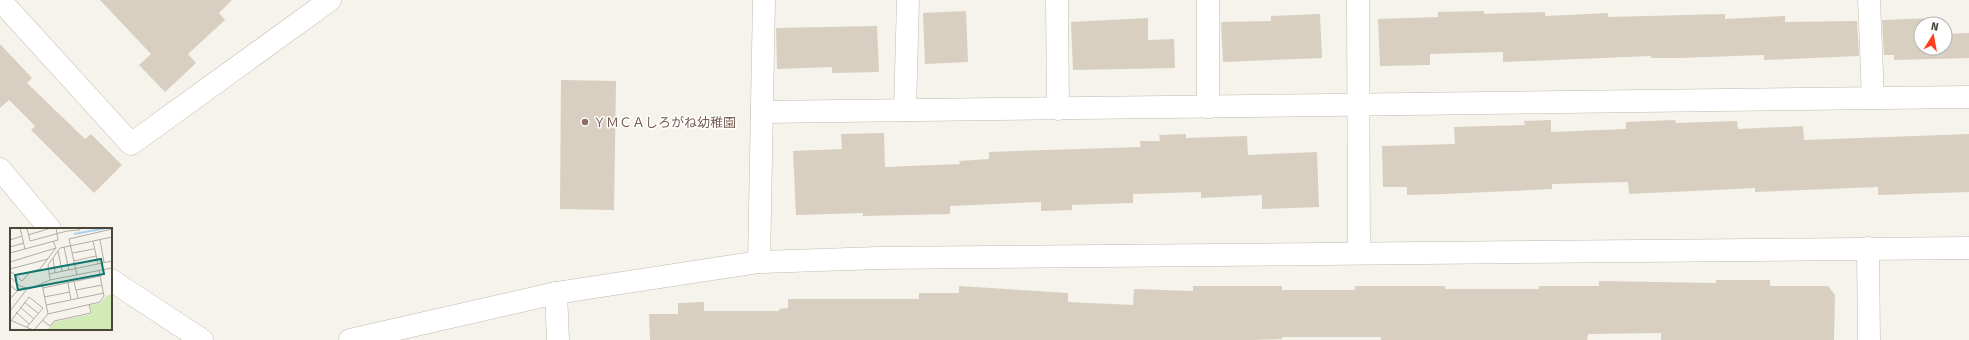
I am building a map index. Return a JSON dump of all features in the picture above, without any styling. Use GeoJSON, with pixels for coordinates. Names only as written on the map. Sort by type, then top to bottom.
{"type":"FeatureCollection","features":[{"type":"Feature","properties":{"kind":"street"},"geometry":{"type":"LineString","coordinates":[[0,0],[132,144],[330,0]]}},
{"type":"Feature","properties":{"kind":"street"},"geometry":{"type":"LineString","coordinates":[[759,262],[764,0]]}},
{"type":"Feature","properties":{"kind":"street"},"geometry":{"type":"LineString","coordinates":[[905,110],[908,0]]}},
{"type":"Feature","properties":{"kind":"street"},"geometry":{"type":"LineString","coordinates":[[1057,0],[1058,109]]}},
{"type":"Feature","properties":{"kind":"street"},"geometry":{"type":"LineString","coordinates":[[1208,0],[1208,107]]}},
{"type":"Feature","properties":{"kind":"street"},"geometry":{"type":"LineString","coordinates":[[1358,0],[1360,105],[1359,253]]}},
{"type":"Feature","properties":{"kind":"street"},"geometry":{"type":"LineString","coordinates":[[1869,0],[1872,98]]}},
{"type":"Feature","properties":{"kind":"street"},"geometry":{"type":"LineString","coordinates":[[762,112],[1969,97]]}},
{"type":"Feature","properties":{"kind":"street"},"geometry":{"type":"LineString","coordinates":[[0,169],[49,228]]}},
{"type":"Feature","properties":{"kind":"street"},"geometry":{"type":"LineString","coordinates":[[1868,248],[1870,340]]}},
{"type":"Feature","properties":{"kind":"street"},"geometry":{"type":"LineString","coordinates":[[350,340],[556,293],[759,262],[878,258],[1969,248]]}},
{"type":"Feature","properties":{"kind":"street"},"geometry":{"type":"LineString","coordinates":[[112,281],[202,340]]}},
{"type":"Feature","properties":{"kind":"street"},"geometry":{"type":"LineString","coordinates":[[556,293],[558,340]]}},
{"type":"Feature","properties":{"kind":"building"},"geometry":{"type":"Polygon","coordinates":[[[100,0],[232,0],[219,13],[225,20],[188,54],[196,63],[165,92],[139,65],[151,54],[100,0]]]}},
{"type":"Feature","properties":{"kind":"building"},"geometry":{"type":"Polygon","coordinates":[[[966,11],[968,62],[925,64],[923,13],[966,11]]]}},
{"type":"Feature","properties":{"kind":"building"},"geometry":{"type":"Polygon","coordinates":[[[1484,11],[1484,14],[1545,12],[1545,16],[1608,13],[1608,17],[1725,14],[1725,19],[1785,16],[1785,22],[1857,21],[1859,56],[1764,60],[1764,55],[1678,58],[1651,58],[1651,56],[1503,62],[1503,52],[1430,54],[1430,65],[1380,66],[1378,19],[1438,17],[1438,12],[1484,11]]]}},
{"type":"Feature","properties":{"kind":"building"},"geometry":{"type":"Polygon","coordinates":[[[1320,14],[1322,58],[1223,62],[1221,22],[1271,21],[1271,16],[1320,14]]]}},
{"type":"Feature","properties":{"kind":"building"},"geometry":{"type":"Polygon","coordinates":[[[1148,18],[1148,40],[1174,39],[1175,68],[1073,70],[1071,22],[1148,18]]]}},
{"type":"Feature","properties":{"kind":"building"},"geometry":{"type":"Polygon","coordinates":[[[1913,19],[1913,56],[1953,56],[1953,34],[1969,33],[1969,58],[1894,60],[1894,55],[1884,55],[1882,20],[1913,19]]]}},
{"type":"Feature","properties":{"kind":"building"},"geometry":{"type":"Polygon","coordinates":[[[877,26],[879,72],[832,73],[832,67],[777,69],[776,28],[877,26]]]}},
{"type":"Feature","properties":{"kind":"building"},"geometry":{"type":"Polygon","coordinates":[[[0,44],[32,78],[27,83],[85,139],[91,134],[122,165],[94,193],[31,130],[35,126],[9,100],[0,108],[0,44]]]}},
{"type":"Feature","properties":{"kind":"building"},"geometry":{"type":"Polygon","coordinates":[[[561,80],[616,81],[614,210],[560,209],[561,80]]]}},
{"type":"Feature","properties":{"kind":"building"},"geometry":{"type":"Polygon","coordinates":[[[1551,120],[1551,132],[1626,129],[1626,122],[1675,120],[1676,123],[1737,121],[1738,129],[1803,126],[1804,140],[1969,134],[1969,192],[1878,195],[1878,187],[1755,192],[1755,188],[1629,194],[1628,182],[1552,184],[1552,189],[1407,195],[1407,187],[1383,187],[1382,146],[1455,144],[1454,127],[1525,125],[1524,121],[1551,120]]]}},
{"type":"Feature","properties":{"kind":"building"},"geometry":{"type":"Polygon","coordinates":[[[884,133],[885,167],[960,164],[959,161],[989,159],[989,152],[1141,147],[1140,141],[1160,141],[1159,135],[1186,134],[1186,138],[1247,136],[1248,155],[1317,152],[1319,207],[1262,209],[1262,195],[1201,198],[1201,192],[1133,194],[1133,203],[1072,205],[1072,210],[1041,211],[1041,202],[950,206],[950,214],[863,216],[863,213],[796,215],[793,151],[842,149],[841,134],[884,133]]]}},
{"type":"Feature","properties":{"kind":"building"},"geometry":{"type":"Polygon","coordinates":[[[1716,280],[1770,280],[1770,286],[1828,286],[1835,295],[1834,340],[1661,340],[1661,333],[1588,334],[1587,340],[1381,340],[1381,337],[1282,337],[1282,339],[1253,340],[650,340],[649,314],[678,314],[678,303],[704,302],[704,311],[779,311],[779,309],[788,308],[788,299],[919,299],[919,293],[959,293],[959,286],[1068,293],[1068,302],[1133,305],[1134,289],[1193,291],[1193,286],[1282,286],[1282,290],[1355,290],[1355,286],[1445,286],[1445,289],[1539,289],[1539,286],[1599,286],[1599,281],[1716,283],[1716,280]]]}},
{"type":"Feature","properties":{"kind":"place","name":"ＹＭＣＡしろがね幼稚園"},"geometry":{"type":"Point","coordinates":[585,122]}}]}
